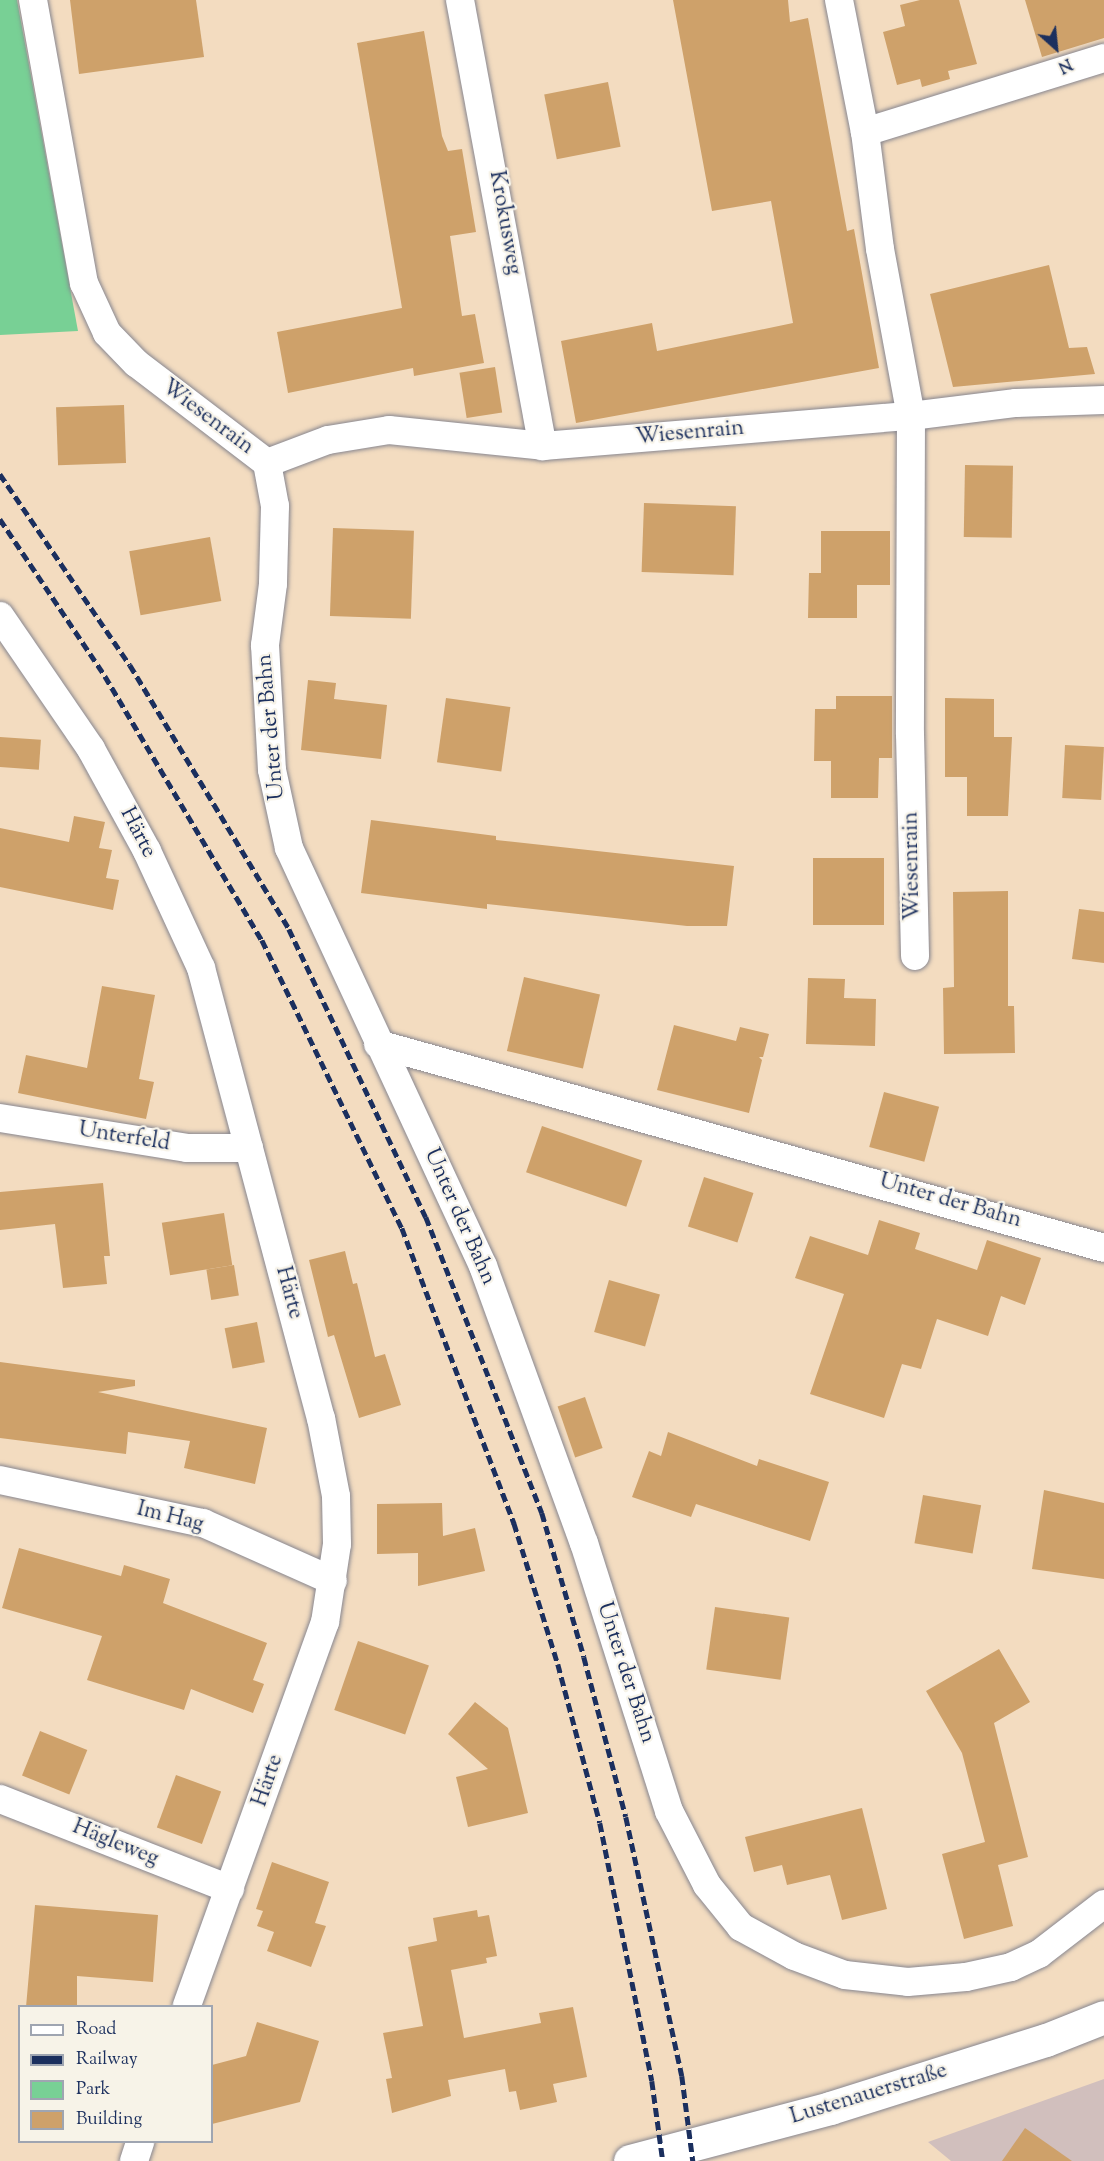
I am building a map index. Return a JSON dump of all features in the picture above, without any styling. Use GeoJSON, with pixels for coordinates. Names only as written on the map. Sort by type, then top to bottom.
{"type":"FeatureCollection","features":[{"type":"Feature","properties":{"kind":"main road","name":"Lustenauerstraße"},"geometry":{"type":"LineString","coordinates":[[630,2161],[830,2108],[1047,2040],[1104,2017]]}},
{"type":"Feature","properties":{"kind":"street","name":"Wiesenrain"},"geometry":{"type":"LineString","coordinates":[[33,0],[84,283],[107,333],[136,363],[267,463],[328,440],[390,430],[543,446],[912,416],[1016,403],[1104,400]]}},
{"type":"Feature","properties":{"kind":"street","name":"Krokusweg"},"geometry":{"type":"LineString","coordinates":[[460,0],[543,446]]}},
{"type":"Feature","properties":{"kind":"street","name":"Wiesenrain"},"geometry":{"type":"LineString","coordinates":[[839,0],[865,132],[880,249],[912,416],[910,734],[915,956]]}},
{"type":"Feature","properties":{"kind":"street"},"geometry":{"type":"LineString","coordinates":[[865,132],[1104,58]]}},
{"type":"Feature","properties":{"kind":"street","name":"Unter der Bahn"},"geometry":{"type":"LineString","coordinates":[[267,463],[275,506],[273,584],[265,645],[272,770],[282,827],[378,1044],[483,1266],[584,1543],[669,1812],[707,1886],[741,1927],[794,1956],[845,1975],[908,1982],[966,1977],[1011,1967],[1039,1954],[1104,1904]]}},
{"type":"Feature","properties":{"kind":"street","name":"Härte"},"geometry":{"type":"LineString","coordinates":[[0,615],[91,749],[176,909],[215,1008],[249,1148],[323,1427],[336,1496],[333,1581],[325,1622],[188,2005]]}},
{"type":"Feature","properties":{"kind":"street","name":"Unter der Bahn"},"geometry":{"type":"LineString","coordinates":[[378,1044],[949,1201],[1104,1248]]}},
{"type":"Feature","properties":{"kind":"street","name":"Unterfeld"},"geometry":{"type":"LineString","coordinates":[[0,1118],[187,1148],[249,1148]]}},
{"type":"Feature","properties":{"kind":"street","name":"Im Hag"},"geometry":{"type":"LineString","coordinates":[[0,1480],[203,1523],[333,1581]]}},
{"type":"Feature","properties":{"kind":"street","name":"Hägleweg"},"geometry":{"type":"LineString","coordinates":[[0,1798],[230,1889]]}},
{"type":"Feature","properties":{"kind":"street"},"geometry":{"type":"LineString","coordinates":[[134,2161],[140,2143]]}},
{"type":"Feature","properties":{"kind":"shaded area"},"geometry":{"type":"Polygon","coordinates":[[[1104,2079],[1104,2161],[951,2161],[928,2142],[1104,2079]]]}},
{"type":"Feature","properties":{"kind":"green space"},"geometry":{"type":"Polygon","coordinates":[[[0,0],[17,0],[78,331],[0,335],[0,0]]]}},
{"type":"Feature","properties":{"kind":"building"},"geometry":{"type":"Polygon","coordinates":[[[70,0],[196,0],[204,57],[79,74],[70,0]]]}},
{"type":"Feature","properties":{"kind":"building"},"geometry":{"type":"Polygon","coordinates":[[[673,0],[788,0],[790,22],[808,18],[847,231],[854,229],[879,368],[576,423],[561,341],[652,323],[657,351],[793,323],[771,201],[712,211],[673,0]]]}},
{"type":"Feature","properties":{"kind":"building"},"geometry":{"type":"Polygon","coordinates":[[[920,0],[959,0],[977,64],[948,71],[950,79],[922,87],[920,79],[897,85],[883,32],[905,26],[900,5],[920,0]]]}},
{"type":"Feature","properties":{"kind":"building"},"geometry":{"type":"Polygon","coordinates":[[[1025,0],[1104,0],[1104,38],[1042,57],[1025,0]]]}},
{"type":"Feature","properties":{"kind":"building"},"geometry":{"type":"Polygon","coordinates":[[[424,31],[442,136],[448,151],[462,149],[476,232],[450,236],[462,316],[475,314],[484,363],[414,376],[413,368],[288,393],[277,332],[402,308],[357,43],[424,31]]]}},
{"type":"Feature","properties":{"kind":"building"},"geometry":{"type":"Polygon","coordinates":[[[608,82],[621,147],[557,159],[544,94],[608,82]]]}},
{"type":"Feature","properties":{"kind":"building"},"geometry":{"type":"Polygon","coordinates":[[[1049,265],[1069,348],[1087,347],[1095,374],[953,387],[930,294],[1049,265]]]}},
{"type":"Feature","properties":{"kind":"building"},"geometry":{"type":"Polygon","coordinates":[[[495,367],[502,412],[467,418],[459,373],[495,367]]]}},
{"type":"Feature","properties":{"kind":"building"},"geometry":{"type":"Polygon","coordinates":[[[124,405],[126,463],[58,465],[56,407],[124,405]]]}},
{"type":"Feature","properties":{"kind":"building"},"geometry":{"type":"Polygon","coordinates":[[[965,465],[1013,466],[1012,538],[964,537],[965,465]]]}},
{"type":"Feature","properties":{"kind":"building"},"geometry":{"type":"Polygon","coordinates":[[[644,503],[736,506],[734,575],[642,572],[644,503]]]}},
{"type":"Feature","properties":{"kind":"building"},"geometry":{"type":"Polygon","coordinates":[[[333,528],[414,531],[411,619],[330,616],[333,528]]]}},
{"type":"Feature","properties":{"kind":"building"},"geometry":{"type":"Polygon","coordinates":[[[821,531],[890,531],[890,585],[857,585],[857,618],[808,618],[809,573],[821,573],[821,531]]]}},
{"type":"Feature","properties":{"kind":"building"},"geometry":{"type":"Polygon","coordinates":[[[210,537],[221,601],[141,615],[129,551],[210,537]]]}},
{"type":"Feature","properties":{"kind":"building"},"geometry":{"type":"Polygon","coordinates":[[[308,680],[336,683],[334,699],[387,705],[381,759],[301,750],[308,680]]]}},
{"type":"Feature","properties":{"kind":"building"},"geometry":{"type":"Polygon","coordinates":[[[836,696],[892,696],[892,758],[879,758],[878,798],[831,798],[831,761],[814,761],[815,709],[836,709],[836,696]]]}},
{"type":"Feature","properties":{"kind":"building"},"geometry":{"type":"Polygon","coordinates":[[[446,698],[510,707],[501,771],[437,762],[446,698]]]}},
{"type":"Feature","properties":{"kind":"building"},"geometry":{"type":"Polygon","coordinates":[[[945,698],[994,699],[994,737],[1012,737],[1008,816],[967,816],[967,777],[945,777],[945,698]]]}},
{"type":"Feature","properties":{"kind":"building"},"geometry":{"type":"Polygon","coordinates":[[[0,737],[41,740],[39,770],[0,767],[0,737]]]}},
{"type":"Feature","properties":{"kind":"building"},"geometry":{"type":"Polygon","coordinates":[[[1065,745],[1104,747],[1101,800],[1062,798],[1065,745]]]}},
{"type":"Feature","properties":{"kind":"building"},"geometry":{"type":"Polygon","coordinates":[[[74,816],[105,822],[99,848],[112,850],[106,878],[119,880],[113,910],[0,887],[0,828],[69,842],[74,816]]]}},
{"type":"Feature","properties":{"kind":"building"},"geometry":{"type":"Polygon","coordinates":[[[371,820],[496,836],[496,840],[734,866],[727,926],[687,926],[487,904],[487,909],[361,893],[371,820]]]}},
{"type":"Feature","properties":{"kind":"building"},"geometry":{"type":"Polygon","coordinates":[[[813,858],[884,858],[884,925],[813,925],[813,858]]]}},
{"type":"Feature","properties":{"kind":"building"},"geometry":{"type":"Polygon","coordinates":[[[1008,891],[1008,1006],[1014,1006],[1015,1053],[944,1054],[943,988],[954,987],[953,892],[1008,891]]]}},
{"type":"Feature","properties":{"kind":"building"},"geometry":{"type":"Polygon","coordinates":[[[1079,909],[1104,912],[1104,963],[1072,959],[1079,909]]]}},
{"type":"Feature","properties":{"kind":"building"},"geometry":{"type":"Polygon","coordinates":[[[524,977],[600,995],[583,1069],[507,1051],[524,977]]]}},
{"type":"Feature","properties":{"kind":"building"},"geometry":{"type":"Polygon","coordinates":[[[808,978],[845,979],[844,998],[876,999],[875,1046],[806,1044],[808,978]]]}},
{"type":"Feature","properties":{"kind":"building"},"geometry":{"type":"Polygon","coordinates":[[[102,986],[155,995],[139,1079],[154,1082],[146,1119],[18,1093],[26,1055],[87,1068],[102,986]]]}},
{"type":"Feature","properties":{"kind":"building"},"geometry":{"type":"Polygon","coordinates":[[[674,1025],[736,1041],[740,1027],[769,1034],[763,1057],[759,1057],[762,1060],[749,1113],[657,1090],[674,1025]]]}},
{"type":"Feature","properties":{"kind":"building"},"geometry":{"type":"Polygon","coordinates":[[[884,1092],[939,1107],[924,1162],[869,1147],[884,1092]]]}},
{"type":"Feature","properties":{"kind":"building"},"geometry":{"type":"Polygon","coordinates":[[[542,1126],[642,1161],[626,1207],[526,1172],[542,1126]]]}},
{"type":"Feature","properties":{"kind":"building"},"geometry":{"type":"Polygon","coordinates":[[[704,1177],[753,1193],[737,1243],[688,1226],[704,1177]]]}},
{"type":"Feature","properties":{"kind":"building"},"geometry":{"type":"Polygon","coordinates":[[[103,1183],[110,1256],[104,1256],[107,1284],[63,1288],[55,1224],[0,1230],[0,1192],[103,1183]]]}},
{"type":"Feature","properties":{"kind":"building"},"geometry":{"type":"Polygon","coordinates":[[[224,1213],[232,1265],[170,1275],[162,1223],[224,1213]]]}},
{"type":"Feature","properties":{"kind":"building"},"geometry":{"type":"Polygon","coordinates":[[[879,1220],[920,1233],[915,1249],[977,1270],[987,1240],[1041,1258],[1025,1305],[1001,1296],[988,1336],[937,1319],[921,1369],[902,1364],[884,1418],[810,1394],[844,1294],[795,1278],[810,1236],[868,1255],[879,1220]]]}},
{"type":"Feature","properties":{"kind":"building"},"geometry":{"type":"Polygon","coordinates":[[[345,1251],[353,1284],[357,1283],[375,1357],[385,1354],[401,1405],[359,1418],[334,1335],[328,1337],[309,1260],[345,1251]]]}},
{"type":"Feature","properties":{"kind":"building"},"geometry":{"type":"Polygon","coordinates":[[[234,1265],[239,1296],[211,1300],[206,1269],[234,1265]]]}},
{"type":"Feature","properties":{"kind":"building"},"geometry":{"type":"Polygon","coordinates":[[[609,1280],[660,1295],[645,1347],[594,1332],[609,1280]]]}},
{"type":"Feature","properties":{"kind":"building"},"geometry":{"type":"Polygon","coordinates":[[[257,1322],[265,1362],[232,1369],[225,1328],[257,1322]]]}},
{"type":"Feature","properties":{"kind":"building"},"geometry":{"type":"Polygon","coordinates":[[[0,1362],[135,1380],[135,1386],[98,1392],[267,1428],[255,1484],[184,1468],[190,1441],[128,1432],[126,1454],[0,1438],[0,1362]]]}},
{"type":"Feature","properties":{"kind":"building"},"geometry":{"type":"Polygon","coordinates":[[[585,1397],[603,1448],[575,1457],[558,1406],[585,1397]]]}},
{"type":"Feature","properties":{"kind":"building"},"geometry":{"type":"Polygon","coordinates":[[[668,1432],[757,1466],[759,1459],[829,1482],[810,1541],[696,1504],[691,1517],[632,1497],[649,1451],[661,1456],[668,1432]]]}},
{"type":"Feature","properties":{"kind":"building"},"geometry":{"type":"Polygon","coordinates":[[[1044,1490],[1104,1503],[1104,1579],[1032,1569],[1044,1490]]]}},
{"type":"Feature","properties":{"kind":"building"},"geometry":{"type":"Polygon","coordinates":[[[923,1495],[981,1505],[973,1554],[914,1543],[923,1495]]]}},
{"type":"Feature","properties":{"kind":"building"},"geometry":{"type":"Polygon","coordinates":[[[442,1503],[443,1536],[475,1528],[485,1571],[418,1586],[418,1553],[377,1554],[377,1504],[442,1503]]]}},
{"type":"Feature","properties":{"kind":"building"},"geometry":{"type":"Polygon","coordinates":[[[19,1548],[121,1576],[124,1565],[170,1579],[163,1603],[267,1643],[253,1680],[264,1684],[253,1713],[191,1689],[184,1710],[87,1680],[102,1636],[2,1608],[19,1548]]]}},
{"type":"Feature","properties":{"kind":"building"},"geometry":{"type":"Polygon","coordinates":[[[715,1607],[789,1617],[781,1680],[706,1669],[715,1607]]]}},
{"type":"Feature","properties":{"kind":"building"},"geometry":{"type":"Polygon","coordinates":[[[358,1641],[429,1665],[405,1734],[334,1710],[358,1641]]]}},
{"type":"Feature","properties":{"kind":"building"},"geometry":{"type":"Polygon","coordinates":[[[999,1649],[1030,1702],[994,1723],[1028,1857],[998,1865],[1013,1926],[964,1939],[942,1854],[985,1842],[962,1753],[926,1691],[999,1649]]]}},
{"type":"Feature","properties":{"kind":"building"},"geometry":{"type":"Polygon","coordinates":[[[475,1702],[508,1728],[528,1813],[468,1827],[456,1777],[488,1769],[448,1734],[475,1702]]]}},
{"type":"Feature","properties":{"kind":"building"},"geometry":{"type":"Polygon","coordinates":[[[40,1731],[87,1750],[69,1795],[22,1776],[40,1731]]]}},
{"type":"Feature","properties":{"kind":"building"},"geometry":{"type":"Polygon","coordinates":[[[176,1775],[221,1791],[202,1844],[157,1828],[176,1775]]]}},
{"type":"Feature","properties":{"kind":"building"},"geometry":{"type":"Polygon","coordinates":[[[862,1808],[887,1909],[842,1920],[830,1875],[787,1885],[782,1865],[754,1872],[745,1837],[862,1808]]]}},
{"type":"Feature","properties":{"kind":"building"},"geometry":{"type":"Polygon","coordinates":[[[272,1862],[329,1882],[315,1923],[326,1926],[311,1967],[267,1951],[274,1932],[257,1926],[263,1911],[256,1909],[272,1862]]]}},
{"type":"Feature","properties":{"kind":"building"},"geometry":{"type":"Polygon","coordinates":[[[35,1905],[158,1915],[153,1982],[77,1976],[77,2005],[26,2005],[35,1905]]]}},
{"type":"Feature","properties":{"kind":"building"},"geometry":{"type":"Polygon","coordinates":[[[477,1910],[478,1917],[489,1915],[497,1956],[486,1958],[487,1963],[451,1970],[464,2038],[541,2023],[539,2013],[573,2007],[587,2077],[553,2084],[557,2102],[520,2110],[516,2091],[509,2092],[505,2069],[448,2080],[451,2096],[392,2113],[386,2079],[392,2078],[383,2033],[423,2026],[408,1947],[437,1941],[433,1918],[477,1910]]]}},
{"type":"Feature","properties":{"kind":"building"},"geometry":{"type":"Polygon","coordinates":[[[257,2022],[319,2041],[300,2102],[213,2124],[213,2065],[246,2056],[257,2022]]]}},
{"type":"Feature","properties":{"kind":"building"},"geometry":{"type":"Polygon","coordinates":[[[1025,2128],[1072,2161],[1002,2161],[1025,2128]]]}},
{"type":"Feature","properties":{"kind":"railway"},"geometry":{"type":"LineString","coordinates":[[0,474],[130,665],[289,929],[426,1217],[542,1513],[584,1657],[626,1817],[682,2076],[693,2161]]}},
{"type":"Feature","properties":{"kind":"railway"},"geometry":{"type":"LineString","coordinates":[[0,519],[105,676],[262,940],[402,1228],[514,1523],[558,1664],[600,1823],[652,2081],[663,2161]]}}]}
